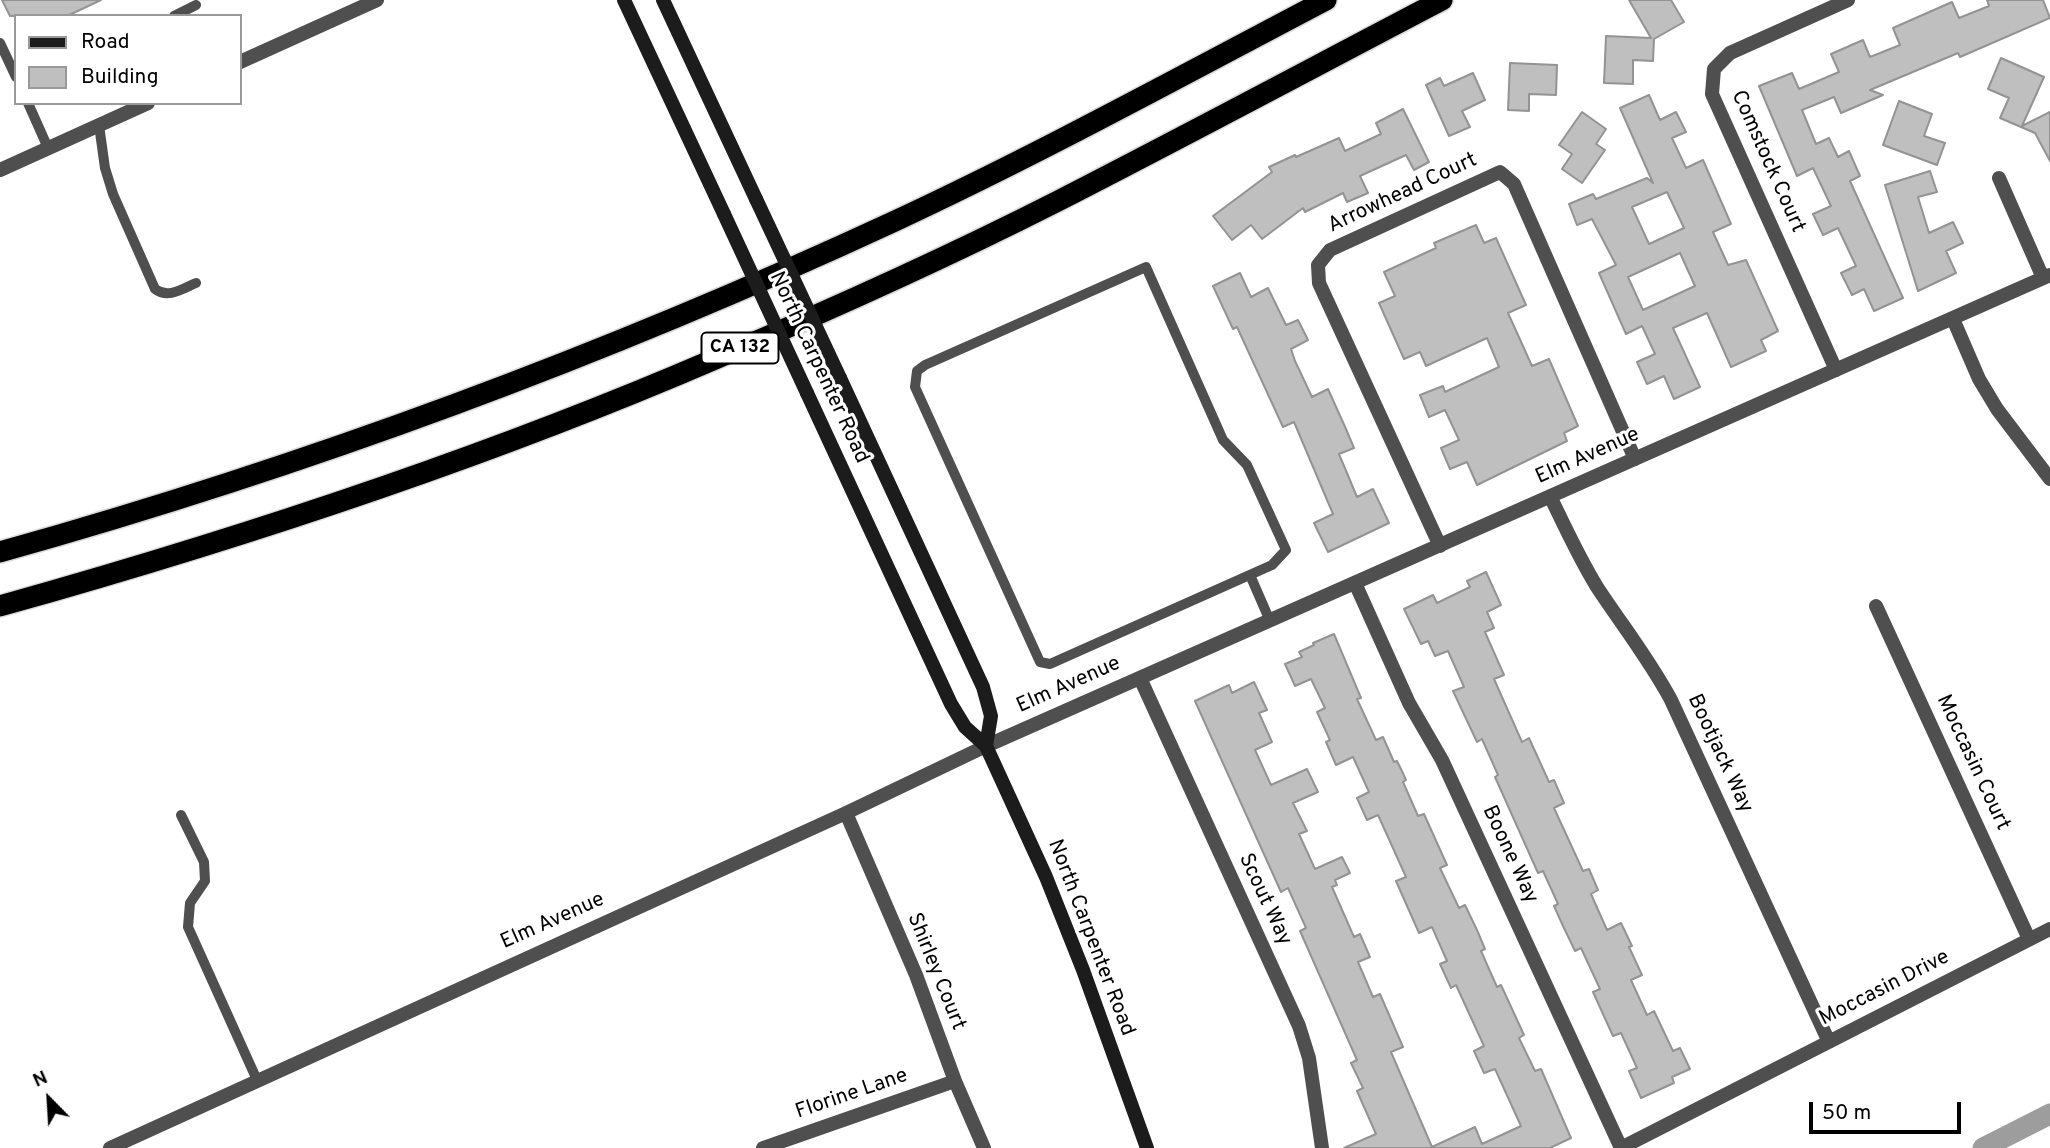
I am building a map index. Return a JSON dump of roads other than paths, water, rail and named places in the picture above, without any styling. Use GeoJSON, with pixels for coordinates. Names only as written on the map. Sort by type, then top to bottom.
{"type":"FeatureCollection","features":[{"type":"Feature","properties":{"kind":"highway","name":"CA 132"},"geometry":{"type":"LineString","coordinates":[[0,552],[186,497],[331,449],[535,375],[689,313],[967,187],[1326,0]]}},
{"type":"Feature","properties":{"kind":"highway","name":"CA 132"},"geometry":{"type":"LineString","coordinates":[[0,606],[204,547],[350,499],[507,443],[710,361],[908,273],[1057,202],[1442,0]]}},
{"type":"Feature","properties":{"kind":"main road","name":"North Carpenter Road"},"geometry":{"type":"LineString","coordinates":[[624,0],[951,704],[965,727],[986,746],[1046,877],[1083,970],[1147,1148]]}},
{"type":"Feature","properties":{"kind":"main road","name":"North Carpenter Road"},"geometry":{"type":"LineString","coordinates":[[663,0],[984,687],[991,716],[986,746]]}},
{"type":"Feature","properties":{"kind":"street"},"geometry":{"type":"LineString","coordinates":[[242,61],[377,0]]}},
{"type":"Feature","properties":{"kind":"street","name":"Comstock Court"},"geometry":{"type":"LineString","coordinates":[[1836,370],[1712,94],[1714,69],[1730,53],[1847,0]]}},
{"type":"Feature","properties":{"kind":"street"},"geometry":{"type":"LineString","coordinates":[[0,170],[144,105]]}},
{"type":"Feature","properties":{"kind":"street","name":"Arrowhead Court"},"geometry":{"type":"LineString","coordinates":[[1440,545],[1319,284],[1318,265],[1329,250],[1500,172],[1514,184],[1635,459]]}},
{"type":"Feature","properties":{"kind":"street"},"geometry":{"type":"LineString","coordinates":[[1999,178],[2047,277]]}},
{"type":"Feature","properties":{"kind":"street","name":"Elm Avenue"},"geometry":{"type":"LineString","coordinates":[[110,1148],[846,813],[986,746],[2047,277]]}},
{"type":"Feature","properties":{"kind":"street"},"geometry":{"type":"LineString","coordinates":[[1953,319],[1979,379],[1997,409],[2050,479]]}},
{"type":"Feature","properties":{"kind":"street","name":"Bootjack Way"},"geometry":{"type":"LineString","coordinates":[[1550,496],[1597,586],[1652,664],[1671,699],[1829,1042]]}},
{"type":"Feature","properties":{"kind":"street","name":"Boone Way"},"geometry":{"type":"LineString","coordinates":[[1355,583],[1409,703],[1442,760],[1621,1148]]}},
{"type":"Feature","properties":{"kind":"street","name":"Moccasin Court"},"geometry":{"type":"LineString","coordinates":[[1876,606],[2029,939]]}},
{"type":"Feature","properties":{"kind":"street","name":"Scout Way"},"geometry":{"type":"LineString","coordinates":[[1140,678],[1299,1026],[1309,1058],[1322,1148]]}},
{"type":"Feature","properties":{"kind":"street","name":"Shirley Court"},"geometry":{"type":"LineString","coordinates":[[846,813],[916,975],[955,1081],[984,1148]]}},
{"type":"Feature","properties":{"kind":"street","name":"Moccasin Drive"},"geometry":{"type":"LineString","coordinates":[[1621,1148],[2050,929]]}},
{"type":"Feature","properties":{"kind":"street","name":"Florine Lane"},"geometry":{"type":"LineString","coordinates":[[763,1148],[955,1081]]}},
{"type":"Feature","properties":{"kind":"lane"},"geometry":{"type":"LineString","coordinates":[[179,14],[197,7]]}},
{"type":"Feature","properties":{"kind":"lane"},"geometry":{"type":"LineString","coordinates":[[0,43],[14,73]]}},
{"type":"Feature","properties":{"kind":"lane"},"geometry":{"type":"LineString","coordinates":[[29,105],[48,148]]}},
{"type":"Feature","properties":{"kind":"lane"},"geometry":{"type":"LineString","coordinates":[[99,125],[104,168],[155,289],[169,294],[196,284]]}},
{"type":"Feature","properties":{"kind":"lane"},"geometry":{"type":"LineString","coordinates":[[1146,267],[1223,440],[1247,465],[1286,551],[1272,565],[1250,575],[1050,664],[1040,662],[915,387],[917,371],[925,365],[1146,267]]}},
{"type":"Feature","properties":{"kind":"lane"},"geometry":{"type":"LineString","coordinates":[[1250,575],[1270,621]]}},
{"type":"Feature","properties":{"kind":"lane"},"geometry":{"type":"LineString","coordinates":[[181,815],[204,862],[205,881],[190,903],[188,927],[257,1080]]}},
{"type":"Feature","properties":{"kind":"waterway"},"geometry":{"type":"LineString","coordinates":[[1983,1148],[2050,1114]]}}]}
